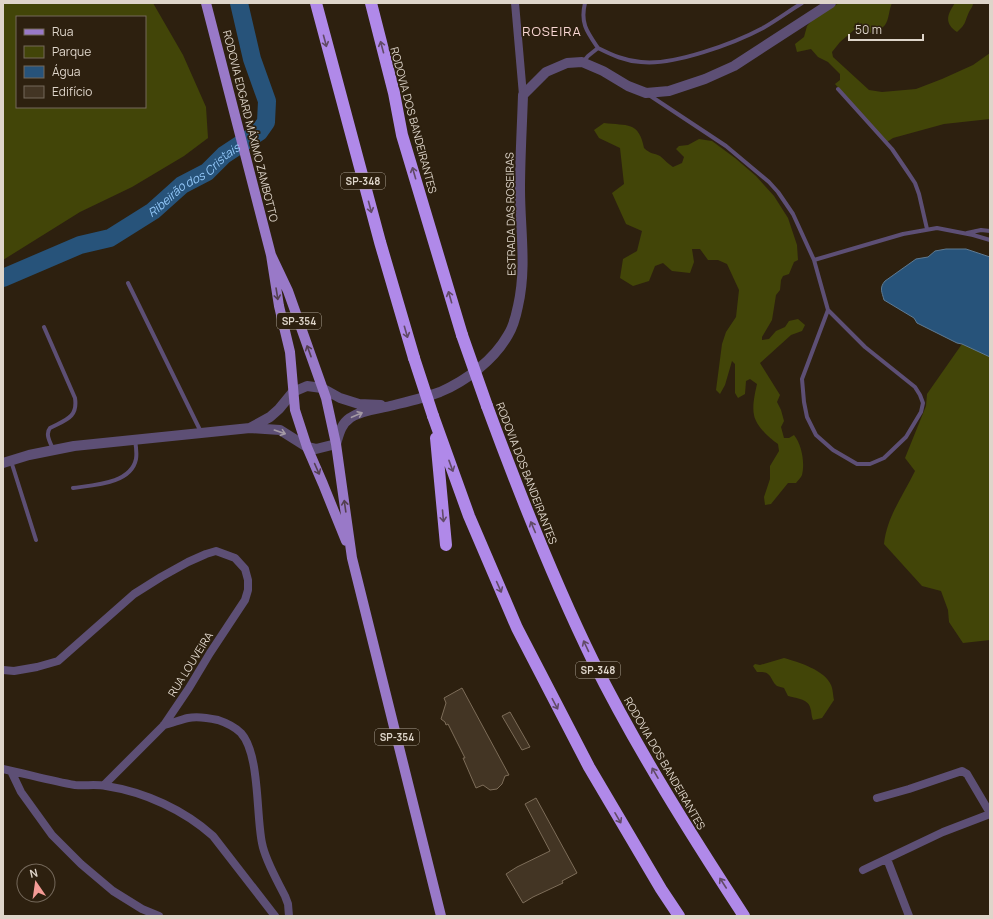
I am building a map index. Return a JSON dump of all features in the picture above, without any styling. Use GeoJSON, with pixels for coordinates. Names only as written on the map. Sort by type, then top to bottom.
{"type":"FeatureCollection","features":[{"type":"Feature","properties":{"kind":"highway","name":"SP-348"},"geometry":{"type":"LineString","coordinates":[[316,3],[380,242],[414,358],[469,516],[517,628],[589,767],[661,889],[680,916]]}},
{"type":"Feature","properties":{"kind":"highway","name":"RODOVIA DOS BANDEIRANTES"},"geometry":{"type":"LineString","coordinates":[[370,3],[394,93],[402,135],[462,335],[525,508],[558,586],[624,719],[681,818],[744,916]]}},
{"type":"Feature","properties":{"kind":"highway"},"geometry":{"type":"LineString","coordinates":[[434,419],[446,545]]}},
{"type":"Feature","properties":{"kind":"main road","name":"RODOVIA EDGARD MÁXIMO ZAMBOTTO"},"geometry":{"type":"LineString","coordinates":[[206,3],[272,256],[279,306],[290,352],[295,410],[307,447],[352,558]]}},
{"type":"Feature","properties":{"kind":"main road","name":"RODOVIA EDGARD MÁXIMO ZAMBOTTO"},"geometry":{"type":"LineString","coordinates":[[272,256],[288,291],[326,398],[336,444],[352,558],[441,916]]}},
{"type":"Feature","properties":{"kind":"street"},"geometry":{"type":"LineString","coordinates":[[515,3],[523,96]]}},
{"type":"Feature","properties":{"kind":"street"},"geometry":{"type":"LineString","coordinates":[[523,96],[546,72],[567,63],[582,62],[603,71],[628,86],[646,93],[668,91],[705,79],[734,66],[831,3]]}},
{"type":"Feature","properties":{"kind":"street","name":"ESTRADA DAS ROSEIRAS"},"geometry":{"type":"LineString","coordinates":[[336,444],[341,428],[351,417],[360,412],[393,405],[440,392],[467,378],[494,354],[509,334],[516,316],[522,292],[524,266],[520,190],[523,96]]}},
{"type":"Feature","properties":{"kind":"street"},"geometry":{"type":"LineString","coordinates":[[250,428],[270,417],[279,409],[293,392],[307,386],[322,388]]}},
{"type":"Feature","properties":{"kind":"street","name":"ESTRADA DAS ROSEIRAS"},"geometry":{"type":"LineString","coordinates":[[322,388],[340,398],[359,404],[393,405]]}},
{"type":"Feature","properties":{"kind":"street"},"geometry":{"type":"LineString","coordinates":[[7,462],[53,449],[74,446],[250,428],[280,430],[307,447],[316,449],[336,444]]}},
{"type":"Feature","properties":{"kind":"street","name":"RUA LOUVEIRA"},"geometry":{"type":"LineString","coordinates":[[3,670],[14,671],[58,661],[134,594],[161,577],[206,554],[216,551],[235,558],[245,569],[248,580],[248,590],[245,600],[164,725],[104,786]]}},
{"type":"Feature","properties":{"kind":"street"},"geometry":{"type":"LineString","coordinates":[[164,725],[189,717],[209,718],[230,724],[242,734],[248,745],[254,767],[262,845],[285,896],[288,904],[289,916]]}},
{"type":"Feature","properties":{"kind":"street"},"geometry":{"type":"LineString","coordinates":[[7,770],[76,785],[104,786],[132,791],[156,800],[182,814],[213,836],[275,916]]}},
{"type":"Feature","properties":{"kind":"street"},"geometry":{"type":"LineString","coordinates":[[7,770],[48,830],[81,864],[113,891],[142,909],[159,916]]}},
{"type":"Feature","properties":{"kind":"street"},"geometry":{"type":"LineString","coordinates":[[864,870],[943,832],[990,813],[967,774],[962,771],[877,798]]}},
{"type":"Feature","properties":{"kind":"street"},"geometry":{"type":"LineString","coordinates":[[887,859],[909,916]]}},
{"type":"Feature","properties":{"kind":"lane"},"geometry":{"type":"LineString","coordinates":[[585,3],[583,21],[587,32],[598,48],[623,59],[642,62],[661,62],[692,56],[763,28],[802,3]]}},
{"type":"Feature","properties":{"kind":"lane"},"geometry":{"type":"LineString","coordinates":[[582,62],[598,48]]}},
{"type":"Feature","properties":{"kind":"lane"},"geometry":{"type":"LineString","coordinates":[[838,89],[892,149],[908,171],[919,194],[927,229]]}},
{"type":"Feature","properties":{"kind":"lane"},"geometry":{"type":"LineString","coordinates":[[646,93],[726,146],[778,192],[793,214],[814,260],[828,310],[865,347],[915,387],[920,395],[922,403],[921,412],[906,437],[884,458],[870,464],[857,464],[833,450],[816,435],[807,417],[802,379],[828,310]]}},
{"type":"Feature","properties":{"kind":"lane"},"geometry":{"type":"LineString","coordinates":[[814,260],[903,234],[927,229],[937,228],[966,233],[990,240]]}},
{"type":"Feature","properties":{"kind":"lane"},"geometry":{"type":"LineString","coordinates":[[966,233],[982,230],[990,231]]}},
{"type":"Feature","properties":{"kind":"lane"},"geometry":{"type":"LineString","coordinates":[[128,283],[201,432]]}},
{"type":"Feature","properties":{"kind":"lane"},"geometry":{"type":"LineString","coordinates":[[44,327],[75,398],[76,406],[75,412],[72,416],[50,428],[48,431],[47,434],[53,449]]}},
{"type":"Feature","properties":{"kind":"lane"},"geometry":{"type":"LineString","coordinates":[[73,488],[115,481],[125,476],[132,468],[136,459],[135,440]]}},
{"type":"Feature","properties":{"kind":"lane"},"geometry":{"type":"LineString","coordinates":[[7,462],[36,540]]}},
{"type":"Feature","properties":{"kind":"green space"},"geometry":{"type":"Polygon","coordinates":[[[3,3],[153,3],[183,55],[206,107],[208,138],[184,156],[132,187],[80,212],[3,260],[3,3]]]}},
{"type":"Feature","properties":{"kind":"green space"},"geometry":{"type":"Polygon","coordinates":[[[839,3],[892,3],[886,23],[882,28],[878,31],[870,33],[854,30],[840,42],[832,52],[833,57],[869,90],[882,92],[916,89],[973,65],[990,53],[990,119],[944,124],[893,138],[887,142],[835,84],[840,80],[840,74],[828,62],[818,57],[811,49],[797,52],[795,44],[804,37],[807,26],[813,19],[839,3]]]}},
{"type":"Feature","properties":{"kind":"green space"},"geometry":{"type":"Polygon","coordinates":[[[955,3],[973,3],[964,25],[957,32],[950,25],[948,19],[950,11],[955,3]]]}},
{"type":"Feature","properties":{"kind":"green space"},"geometry":{"type":"Polygon","coordinates":[[[604,123],[631,126],[639,133],[646,150],[660,156],[673,167],[682,163],[684,157],[676,149],[679,146],[688,145],[699,139],[712,141],[756,176],[774,196],[788,218],[797,245],[798,260],[794,262],[789,274],[783,276],[781,280],[780,290],[776,295],[772,320],[762,337],[762,340],[769,339],[776,331],[785,327],[789,321],[798,319],[805,325],[802,331],[791,335],[760,363],[780,395],[777,402],[784,421],[781,427],[784,438],[789,438],[794,435],[797,439],[802,454],[803,470],[802,476],[796,483],[788,483],[771,504],[765,505],[764,497],[770,479],[770,466],[779,451],[778,444],[763,431],[755,419],[753,411],[757,384],[750,379],[746,381],[745,394],[738,398],[735,393],[735,364],[732,361],[725,385],[720,394],[716,390],[722,344],[726,332],[736,317],[739,290],[727,264],[718,260],[708,260],[700,249],[692,249],[694,262],[690,273],[672,271],[663,263],[655,266],[649,281],[633,286],[620,278],[623,259],[637,251],[642,231],[626,224],[612,193],[624,184],[620,148],[599,138],[594,130],[604,123]]]}},
{"type":"Feature","properties":{"kind":"green space"},"geometry":{"type":"Polygon","coordinates":[[[962,344],[990,357],[990,640],[963,643],[949,622],[948,610],[941,591],[922,586],[884,544],[888,524],[915,471],[905,458],[926,406],[927,394],[962,344]]]}},
{"type":"Feature","properties":{"kind":"green space"},"geometry":{"type":"Polygon","coordinates":[[[784,658],[810,667],[828,680],[832,687],[834,700],[822,718],[813,720],[809,704],[807,702],[788,696],[784,688],[777,686],[768,674],[757,672],[753,666],[755,664],[760,665],[784,658]]]}},
{"type":"Feature","properties":{"kind":"water"},"geometry":{"type":"Polygon","coordinates":[[[946,249],[966,249],[990,257],[990,357],[957,343],[917,323],[914,318],[884,300],[882,288],[885,281],[916,259],[928,257],[935,251],[946,249]]]}},
{"type":"Feature","properties":{"kind":"building"},"geometry":{"type":"Polygon","coordinates":[[[462,688],[509,775],[505,776],[502,784],[497,789],[490,790],[483,785],[476,788],[463,758],[465,758],[448,724],[446,725],[441,719],[446,703],[444,698],[462,688]]]}},
{"type":"Feature","properties":{"kind":"building"},"geometry":{"type":"Polygon","coordinates":[[[510,712],[530,747],[522,750],[502,716],[510,712]]]}},
{"type":"Feature","properties":{"kind":"building"},"geometry":{"type":"Polygon","coordinates":[[[536,798],[577,873],[562,881],[563,883],[523,903],[506,874],[550,851],[525,804],[536,798]]]}},
{"type":"Feature","properties":{"kind":"waterway","name":"Ribeirão dos Cristais"},"geometry":{"type":"LineString","coordinates":[[3,278],[80,245],[110,238],[153,211],[182,185],[207,172],[224,155],[259,132],[266,122],[267,101],[252,59],[239,3]]}},
{"type":"Feature","properties":{"kind":"district","name":"ROSEIRA"},"geometry":{"type":"Point","coordinates":[552,31]}}]}
